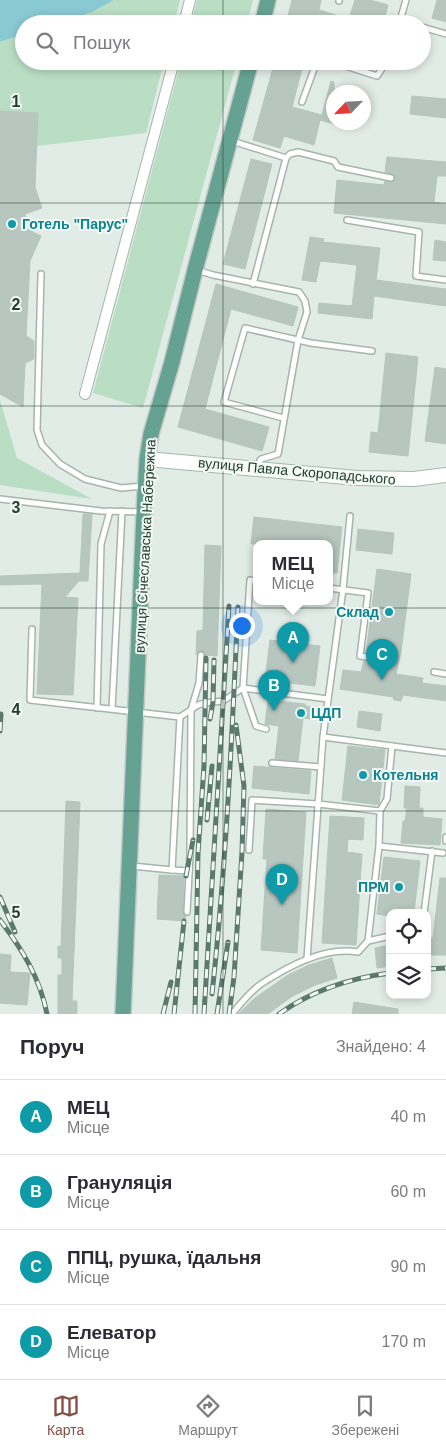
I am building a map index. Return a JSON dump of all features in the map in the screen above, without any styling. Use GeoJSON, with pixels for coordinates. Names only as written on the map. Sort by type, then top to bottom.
{"type":"FeatureCollection","features":[{"type":"Feature","properties":{"kind":"main road"},"geometry":{"type":"LineString","coordinates":[[264,15],[268,0]]}},
{"type":"Feature","properties":{"kind":"main road","name":"вулиця Січеславська Набережна"},"geometry":{"type":"LineString","coordinates":[[123,1014],[144,512],[150,434],[172,362],[249,70]]}},
{"type":"Feature","properties":{"kind":"street"},"geometry":{"type":"LineString","coordinates":[[186,15],[190,0]]}},
{"type":"Feature","properties":{"kind":"street"},"geometry":{"type":"LineString","coordinates":[[85,394],[172,70]]}},
{"type":"Feature","properties":{"kind":"street","name":"вулиця Павла Скоропадського"},"geometry":{"type":"LineString","coordinates":[[147,459],[357,478],[414,479],[446,475]]}},
{"type":"Feature","properties":{"kind":"lane"},"geometry":{"type":"LineString","coordinates":[[402,15],[406,0]]}},
{"type":"Feature","properties":{"kind":"lane"},"geometry":{"type":"LineString","coordinates":[[431,30],[446,34]]}},
{"type":"Feature","properties":{"kind":"lane"},"geometry":{"type":"LineString","coordinates":[[302,102],[313,70]]}},
{"type":"Feature","properties":{"kind":"lane"},"geometry":{"type":"LineString","coordinates":[[358,70],[377,76],[381,70]]}},
{"type":"Feature","properties":{"kind":"lane"},"geometry":{"type":"LineString","coordinates":[[230,140],[286,158]]}},
{"type":"Feature","properties":{"kind":"lane"},"geometry":{"type":"LineString","coordinates":[[253,284],[286,158],[290,154],[298,152],[334,161],[338,167],[391,178]]}},
{"type":"Feature","properties":{"kind":"lane"},"geometry":{"type":"LineString","coordinates":[[347,220],[419,232],[416,276],[446,280]]}},
{"type":"Feature","properties":{"kind":"lane"},"geometry":{"type":"LineString","coordinates":[[195,270],[253,284],[299,292],[305,301],[307,312],[298,340],[278,454],[261,459],[256,468]]}},
{"type":"Feature","properties":{"kind":"lane"},"geometry":{"type":"LineString","coordinates":[[41,274],[37,430],[42,445],[60,464],[85,479],[121,488],[146,486]]}},
{"type":"Feature","properties":{"kind":"lane"},"geometry":{"type":"LineString","coordinates":[[283,418],[224,402],[245,328],[310,343],[372,352]]}},
{"type":"Feature","properties":{"kind":"lane"},"geometry":{"type":"LineString","coordinates":[[0,499],[101,511],[144,512]]}},
{"type":"Feature","properties":{"kind":"lane"},"geometry":{"type":"LineString","coordinates":[[97,708],[100,544],[110,511]]}},
{"type":"Feature","properties":{"kind":"lane"},"geometry":{"type":"LineString","coordinates":[[112,709],[122,511]]}},
{"type":"Feature","properties":{"kind":"lane"},"geometry":{"type":"LineString","coordinates":[[307,959],[323,737],[343,589],[350,516]]}},
{"type":"Feature","properties":{"kind":"lane"},"geometry":{"type":"LineString","coordinates":[[253,580],[250,580],[243,688],[256,726],[266,729]]}},
{"type":"Feature","properties":{"kind":"lane"},"geometry":{"type":"LineString","coordinates":[[333,588],[368,593],[360,656],[394,661]]}},
{"type":"Feature","properties":{"kind":"lane"},"geometry":{"type":"LineString","coordinates":[[32,629],[30,700],[180,717],[205,703],[223,701],[243,688],[328,700]]}},
{"type":"Feature","properties":{"kind":"lane"},"geometry":{"type":"LineString","coordinates":[[187,912],[191,710],[199,684],[201,655]]}},
{"type":"Feature","properties":{"kind":"lane"},"geometry":{"type":"LineString","coordinates":[[434,672],[446,674]]}},
{"type":"Feature","properties":{"kind":"lane"},"geometry":{"type":"LineString","coordinates":[[172,870],[180,717]]}},
{"type":"Feature","properties":{"kind":"lane"},"geometry":{"type":"LineString","coordinates":[[323,737],[446,753]]}},
{"type":"Feature","properties":{"kind":"lane"},"geometry":{"type":"LineString","coordinates":[[368,941],[380,846],[380,811],[387,799],[392,746]]}},
{"type":"Feature","properties":{"kind":"lane"},"geometry":{"type":"LineString","coordinates":[[272,763],[321,767]]}},
{"type":"Feature","properties":{"kind":"lane"},"geometry":{"type":"LineString","coordinates":[[249,850],[252,800],[318,804],[380,811]]}},
{"type":"Feature","properties":{"kind":"lane"},"geometry":{"type":"LineString","coordinates":[[380,846],[443,853]]}},
{"type":"Feature","properties":{"kind":"lane"},"geometry":{"type":"LineString","coordinates":[[425,909],[432,851]]}},
{"type":"Feature","properties":{"kind":"lane"},"geometry":{"type":"LineString","coordinates":[[129,866],[189,871]]}},
{"type":"Feature","properties":{"kind":"lane"},"geometry":{"type":"LineString","coordinates":[[232,1014],[260,984],[307,959],[343,950],[358,952],[368,941],[386,937]]}},
{"type":"Feature","properties":{"kind":"green space"},"geometry":{"type":"Polygon","coordinates":[[[114,0],[180,0],[176,15],[83,15],[114,0]]]}},
{"type":"Feature","properties":{"kind":"green space"},"geometry":{"type":"Polygon","coordinates":[[[197,0],[253,0],[249,15],[193,15],[197,0]]]}},
{"type":"Feature","properties":{"kind":"green space"},"geometry":{"type":"Polygon","coordinates":[[[15,37],[15,70],[162,70],[146,133],[37,146],[38,113],[0,111],[0,42],[15,37]]]}},
{"type":"Feature","properties":{"kind":"green space"},"geometry":{"type":"Polygon","coordinates":[[[179,70],[235,70],[143,408],[93,393],[179,70]]]}},
{"type":"Feature","properties":{"kind":"green space"},"geometry":{"type":"Polygon","coordinates":[[[0,400],[17,458],[92,499],[0,485],[0,400]]]}},
{"type":"Feature","properties":{"kind":"water"},"geometry":{"type":"Polygon","coordinates":[[[0,0],[114,0],[83,15],[15,15],[15,37],[0,42],[0,0]]]}},
{"type":"Feature","properties":{"kind":"building"},"geometry":{"type":"Polygon","coordinates":[[[292,0],[321,0],[319,10],[336,15],[288,15],[292,0]]]}},
{"type":"Feature","properties":{"kind":"building"},"geometry":{"type":"Polygon","coordinates":[[[355,0],[370,0],[388,5],[385,15],[350,15],[355,0]]]}},
{"type":"Feature","properties":{"kind":"building"},"geometry":{"type":"Polygon","coordinates":[[[437,0],[446,0],[446,22],[432,18],[437,0]]]}},
{"type":"Feature","properties":{"kind":"building"},"geometry":{"type":"Polygon","coordinates":[[[272,70],[302,70],[292,107],[322,115],[326,100],[326,122],[320,120],[314,145],[284,136],[280,148],[253,140],[272,70]]]}},
{"type":"Feature","properties":{"kind":"building"},"geometry":{"type":"Polygon","coordinates":[[[412,96],[446,99],[446,118],[410,114],[412,96]]]}},
{"type":"Feature","properties":{"kind":"building"},"geometry":{"type":"Polygon","coordinates":[[[0,111],[38,113],[35,187],[42,208],[25,214],[26,221],[23,227],[41,236],[30,261],[26,336],[34,341],[34,359],[25,363],[23,407],[0,394],[0,111]]]}},
{"type":"Feature","properties":{"kind":"building"},"geometry":{"type":"Polygon","coordinates":[[[387,157],[446,162],[446,176],[437,176],[434,202],[446,204],[446,224],[334,213],[337,180],[384,185],[385,181],[394,181],[394,175],[385,172],[387,157]]]}},
{"type":"Feature","properties":{"kind":"building"},"geometry":{"type":"Polygon","coordinates":[[[251,159],[272,164],[245,269],[223,264],[251,159]]]}},
{"type":"Feature","properties":{"kind":"building"},"geometry":{"type":"Polygon","coordinates":[[[310,237],[324,239],[323,242],[380,248],[376,280],[446,289],[446,306],[374,296],[372,319],[318,313],[319,303],[352,306],[357,265],[320,261],[316,282],[302,280],[310,237]]]}},
{"type":"Feature","properties":{"kind":"building"},"geometry":{"type":"Polygon","coordinates":[[[435,240],[446,242],[446,261],[433,260],[435,240]]]}},
{"type":"Feature","properties":{"kind":"building"},"geometry":{"type":"Polygon","coordinates":[[[216,284],[298,307],[293,326],[231,309],[205,409],[269,427],[262,451],[178,427],[216,284]]]}},
{"type":"Feature","properties":{"kind":"building"},"geometry":{"type":"Polygon","coordinates":[[[386,353],[418,357],[408,456],[369,452],[371,432],[378,433],[386,353]]]}},
{"type":"Feature","properties":{"kind":"building"},"geometry":{"type":"Polygon","coordinates":[[[435,367],[446,369],[446,444],[425,441],[435,367]]]}},
{"type":"Feature","properties":{"kind":"building"},"geometry":{"type":"Polygon","coordinates":[[[83,514],[92,514],[88,581],[79,581],[65,597],[78,598],[73,695],[37,694],[42,584],[0,585],[0,576],[80,573],[83,514]]]}},
{"type":"Feature","properties":{"kind":"building"},"geometry":{"type":"Polygon","coordinates":[[[254,517],[342,527],[337,573],[333,573],[333,540],[253,540],[253,544],[251,544],[254,517]]]}},
{"type":"Feature","properties":{"kind":"building"},"geometry":{"type":"Polygon","coordinates":[[[358,529],[394,533],[392,554],[356,550],[358,529]]]}},
{"type":"Feature","properties":{"kind":"building"},"geometry":{"type":"Polygon","coordinates":[[[205,545],[221,546],[217,656],[205,655],[201,651],[196,655],[197,631],[203,630],[205,545]]]}},
{"type":"Feature","properties":{"kind":"building"},"geometry":{"type":"Polygon","coordinates":[[[377,569],[411,574],[401,651],[396,674],[423,678],[422,683],[446,686],[446,701],[403,695],[401,701],[394,700],[393,697],[340,689],[343,670],[361,672],[364,661],[393,665],[398,662],[398,659],[395,657],[366,652],[377,569]]]}},
{"type":"Feature","properties":{"kind":"building"},"geometry":{"type":"Polygon","coordinates":[[[270,640],[320,646],[315,686],[265,680],[270,640]]]}},
{"type":"Feature","properties":{"kind":"building"},"geometry":{"type":"Polygon","coordinates":[[[268,700],[319,707],[318,720],[303,718],[298,761],[275,759],[279,726],[265,724],[268,700]]]}},
{"type":"Feature","properties":{"kind":"building"},"geometry":{"type":"Polygon","coordinates":[[[359,711],[382,714],[380,731],[357,727],[359,711]]]}},
{"type":"Feature","properties":{"kind":"building","name":"Котельня"},"geometry":{"type":"Polygon","coordinates":[[[348,746],[385,750],[379,805],[342,800],[348,746]]]}},
{"type":"Feature","properties":{"kind":"building"},"geometry":{"type":"Polygon","coordinates":[[[254,766],[311,771],[309,794],[252,788],[254,766]]]}},
{"type":"Feature","properties":{"kind":"building","name":"ПРМ"},"geometry":{"type":"Polygon","coordinates":[[[405,786],[420,787],[419,808],[423,808],[423,817],[442,819],[440,845],[401,843],[403,821],[405,821],[407,808],[404,808],[405,786]]]}},
{"type":"Feature","properties":{"kind":"building"},"geometry":{"type":"Polygon","coordinates":[[[66,801],[80,802],[72,1001],[77,1001],[77,1014],[58,1014],[58,975],[62,975],[62,958],[58,958],[58,946],[61,947],[66,801]]]}},
{"type":"Feature","properties":{"kind":"building"},"geometry":{"type":"Polygon","coordinates":[[[266,809],[306,812],[297,953],[261,950],[267,859],[263,859],[266,809]]]}},
{"type":"Feature","properties":{"kind":"building"},"geometry":{"type":"Polygon","coordinates":[[[330,816],[364,818],[363,840],[348,839],[347,852],[362,854],[356,945],[322,943],[330,816]]]}},
{"type":"Feature","properties":{"kind":"building","name":"ПРМ"},"geometry":{"type":"Polygon","coordinates":[[[384,857],[420,861],[414,909],[386,909],[386,915],[377,914],[384,857]]]}},
{"type":"Feature","properties":{"kind":"building"},"geometry":{"type":"Polygon","coordinates":[[[159,875],[184,876],[183,912],[186,916],[185,921],[157,919],[159,875]]]}},
{"type":"Feature","properties":{"kind":"building"},"geometry":{"type":"Polygon","coordinates":[[[440,878],[446,878],[446,955],[431,955],[431,938],[433,938],[440,878]]]}},
{"type":"Feature","properties":{"kind":"building"},"geometry":{"type":"Polygon","coordinates":[[[386,946],[386,967],[377,968],[375,948],[386,946]]]}},
{"type":"Feature","properties":{"kind":"building"},"geometry":{"type":"Polygon","coordinates":[[[0,954],[11,955],[10,972],[30,973],[27,1005],[0,1003],[0,954]]]}},
{"type":"Feature","properties":{"kind":"building"},"geometry":{"type":"Polygon","coordinates":[[[332,958],[337,978],[315,985],[291,997],[268,1014],[238,1014],[255,998],[288,975],[309,965],[332,958]]]}},
{"type":"Feature","properties":{"kind":"building"},"geometry":{"type":"Polygon","coordinates":[[[354,1002],[398,1009],[398,1014],[352,1014],[354,1002]]]}},
{"type":"Feature","properties":{"kind":"railway"},"geometry":{"type":"LineString","coordinates":[[204,1014],[229,606]]}},
{"type":"Feature","properties":{"kind":"railway"},"geometry":{"type":"LineString","coordinates":[[212,994],[225,849],[238,607]]}},
{"type":"Feature","properties":{"kind":"railway"},"geometry":{"type":"LineString","coordinates":[[195,1014],[198,853],[204,766],[206,658]]}},
{"type":"Feature","properties":{"kind":"railway"},"geometry":{"type":"LineString","coordinates":[[210,719],[213,702],[214,660]]}},
{"type":"Feature","properties":{"kind":"railway"},"geometry":{"type":"LineString","coordinates":[[0,731],[1,714]]}},
{"type":"Feature","properties":{"kind":"railway"},"geometry":{"type":"LineString","coordinates":[[229,1014],[234,977],[244,786],[236,725]]}},
{"type":"Feature","properties":{"kind":"railway"},"geometry":{"type":"LineString","coordinates":[[207,820],[212,766]]}},
{"type":"Feature","properties":{"kind":"railway"},"geometry":{"type":"LineString","coordinates":[[186,876],[193,840]]}},
{"type":"Feature","properties":{"kind":"railway"},"geometry":{"type":"LineString","coordinates":[[0,897],[15,932]]}},
{"type":"Feature","properties":{"kind":"railway"},"geometry":{"type":"LineString","coordinates":[[0,920],[29,964],[40,988],[47,1014]]}},
{"type":"Feature","properties":{"kind":"railway"},"geometry":{"type":"LineString","coordinates":[[174,1014],[184,921]]}},
{"type":"Feature","properties":{"kind":"railway"},"geometry":{"type":"LineString","coordinates":[[217,1014],[228,942]]}},
{"type":"Feature","properties":{"kind":"railway"},"geometry":{"type":"LineString","coordinates":[[431,969],[446,968]]}},
{"type":"Feature","properties":{"kind":"railway"},"geometry":{"type":"LineString","coordinates":[[279,1014],[318,992],[346,982],[386,974]]}},
{"type":"Feature","properties":{"kind":"railway"},"geometry":{"type":"LineString","coordinates":[[163,1014],[171,982]]}},
{"type":"Feature","properties":{"kind":"place","name":"Готель \"Парус\""},"geometry":{"type":"Point","coordinates":[12,224]}},
{"type":"Feature","properties":{"kind":"place","name":"Склад"},"geometry":{"type":"Point","coordinates":[389,612]}},
{"type":"Feature","properties":{"kind":"place","name":"МЕЦ"},"geometry":{"type":"Point","coordinates":[293,663]}},
{"type":"Feature","properties":{"kind":"place","name":"ППЦ, рушка, їдальня"},"geometry":{"type":"Point","coordinates":[382,680]}},
{"type":"Feature","properties":{"kind":"place","name":"Грануляція"},"geometry":{"type":"Point","coordinates":[274,711]}},
{"type":"Feature","properties":{"kind":"place","name":"ЦДП"},"geometry":{"type":"Point","coordinates":[301,713]}},
{"type":"Feature","properties":{"kind":"place","name":"Котельня"},"geometry":{"type":"Point","coordinates":[363,775]}},
{"type":"Feature","properties":{"kind":"place","name":"ПРМ"},"geometry":{"type":"Point","coordinates":[399,887]}},
{"type":"Feature","properties":{"kind":"place","name":"Елеватор"},"geometry":{"type":"Point","coordinates":[282,905]}}]}
